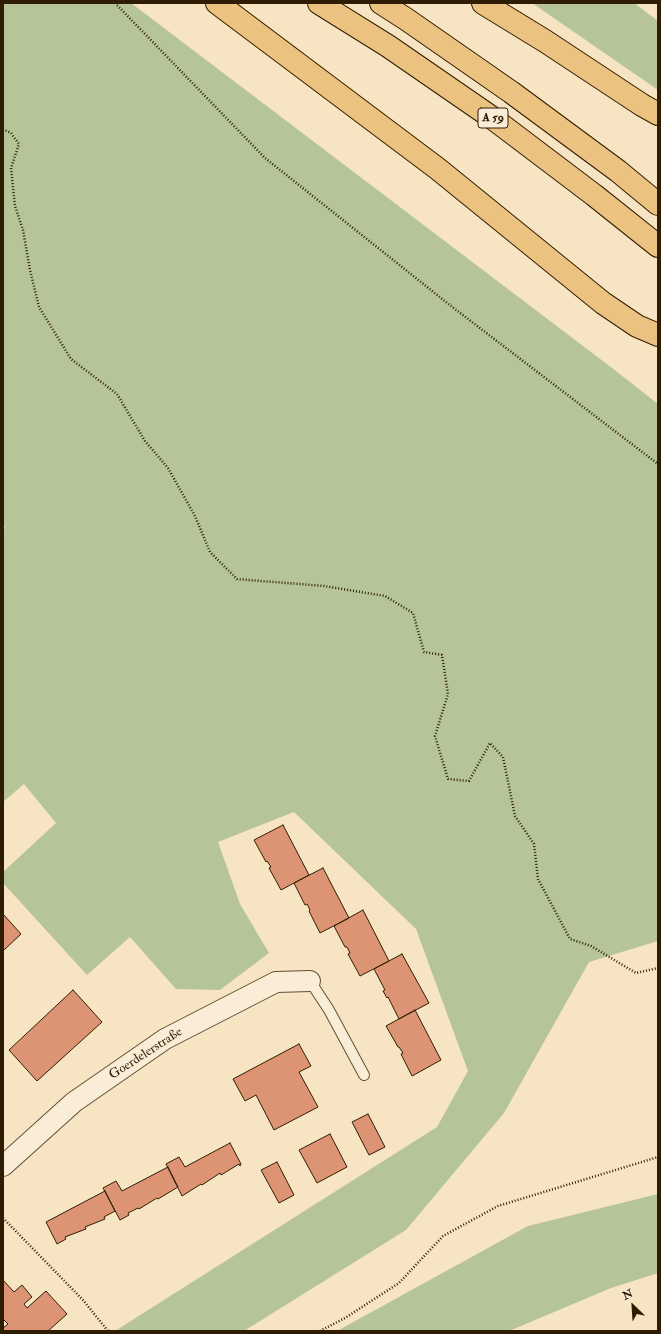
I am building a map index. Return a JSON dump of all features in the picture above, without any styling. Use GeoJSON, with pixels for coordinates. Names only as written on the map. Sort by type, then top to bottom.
{"type":"FeatureCollection","features":[{"type":"Feature","properties":{"kind":"highway"},"geometry":{"type":"LineString","coordinates":[[217,3],[432,165],[603,303],[637,326],[658,334]]}},
{"type":"Feature","properties":{"kind":"highway","name":"A 59"},"geometry":{"type":"LineString","coordinates":[[319,3],[388,46],[491,117],[594,195],[658,246]]}},
{"type":"Feature","properties":{"kind":"highway","name":"A 59"},"geometry":{"type":"LineString","coordinates":[[381,3],[511,92],[618,171],[658,204]]}},
{"type":"Feature","properties":{"kind":"highway"},"geometry":{"type":"LineString","coordinates":[[483,3],[658,114]]}},
{"type":"Feature","properties":{"kind":"street","name":"Goerdelerstraße"},"geometry":{"type":"LineString","coordinates":[[3,1166],[74,1102],[166,1039],[276,982],[310,981]]}},
{"type":"Feature","properties":{"kind":"lane"},"geometry":{"type":"LineString","coordinates":[[310,981],[329,1010],[364,1075]]}},
{"type":"Feature","properties":{"kind":"path"},"geometry":{"type":"LineString","coordinates":[[115,3],[265,158],[451,306],[658,464]]}},
{"type":"Feature","properties":{"kind":"path"},"geometry":{"type":"LineString","coordinates":[[3,129],[11,133],[19,144],[11,168],[15,206],[23,230],[30,270],[39,307],[71,359],[117,394],[146,441],[168,468],[195,516],[210,552],[237,579],[324,586],[385,596],[413,613],[424,652],[442,655],[448,694],[435,736],[448,779],[469,781],[490,744],[503,757],[515,816],[534,844],[538,879],[570,939],[591,946],[636,973],[658,968]]}},
{"type":"Feature","properties":{"kind":"path"},"geometry":{"type":"LineString","coordinates":[[320,1331],[346,1318],[399,1283],[443,1236],[498,1206],[658,1157]]}},
{"type":"Feature","properties":{"kind":"path"},"geometry":{"type":"LineString","coordinates":[[3,1218],[83,1300],[108,1331]]}},
{"type":"Feature","properties":{"kind":"green space"},"geometry":{"type":"Polygon","coordinates":[[[3,3],[131,3],[658,404],[658,941],[589,962],[504,1113],[406,1230],[244,1331],[115,1331],[437,1127],[468,1071],[416,929],[294,812],[218,842],[240,904],[269,953],[220,990],[176,989],[130,937],[87,975],[3,883],[3,872],[56,823],[24,784],[3,802],[3,530],[5,528],[3,524],[3,3]]]}},
{"type":"Feature","properties":{"kind":"green space"},"geometry":{"type":"Polygon","coordinates":[[[532,3],[634,3],[658,21],[658,90],[532,3]]]}},
{"type":"Feature","properties":{"kind":"green space"},"geometry":{"type":"Polygon","coordinates":[[[658,1194],[658,1273],[611,1288],[509,1331],[337,1331],[528,1226],[658,1194]]]}},
{"type":"Feature","properties":{"kind":"building"},"geometry":{"type":"Polygon","coordinates":[[[283,825],[309,875],[281,890],[269,868],[271,867],[267,861],[266,862],[254,840],[283,825]]]}},
{"type":"Feature","properties":{"kind":"building"},"geometry":{"type":"Polygon","coordinates":[[[323,868],[349,918],[320,933],[307,904],[305,905],[294,883],[323,868]]]}},
{"type":"Feature","properties":{"kind":"building"},"geometry":{"type":"Polygon","coordinates":[[[363,910],[389,961],[360,976],[348,954],[350,953],[347,947],[345,947],[334,926],[363,910]]]}},
{"type":"Feature","properties":{"kind":"building"},"geometry":{"type":"Polygon","coordinates":[[[3,914],[21,934],[3,951],[3,914]]]}},
{"type":"Feature","properties":{"kind":"building"},"geometry":{"type":"Polygon","coordinates":[[[402,954],[429,1003],[399,1019],[388,997],[387,998],[383,991],[385,990],[374,969],[402,954]]]}},
{"type":"Feature","properties":{"kind":"building"},"geometry":{"type":"Polygon","coordinates":[[[73,990],[102,1022],[37,1081],[9,1050],[73,990]]]}},
{"type":"Feature","properties":{"kind":"building"},"geometry":{"type":"Polygon","coordinates":[[[415,1010],[441,1060],[412,1076],[401,1054],[403,1053],[386,1026],[415,1010]]]}},
{"type":"Feature","properties":{"kind":"building"},"geometry":{"type":"Polygon","coordinates":[[[299,1044],[311,1066],[299,1072],[318,1107],[274,1130],[256,1095],[245,1101],[233,1079],[299,1044]]]}},
{"type":"Feature","properties":{"kind":"building"},"geometry":{"type":"Polygon","coordinates":[[[368,1114],[385,1147],[369,1155],[352,1122],[368,1114]]]}},
{"type":"Feature","properties":{"kind":"building"},"geometry":{"type":"Polygon","coordinates":[[[330,1134],[347,1167],[317,1183],[299,1150],[330,1134]]]}},
{"type":"Feature","properties":{"kind":"building"},"geometry":{"type":"Polygon","coordinates":[[[230,1143],[241,1164],[240,1166],[239,1164],[221,1175],[220,1173],[182,1196],[166,1164],[179,1157],[185,1167],[230,1143]]]}},
{"type":"Feature","properties":{"kind":"building"},"geometry":{"type":"Polygon","coordinates":[[[277,1162],[294,1195],[279,1203],[261,1170],[277,1162]]]}},
{"type":"Feature","properties":{"kind":"building"},"geometry":{"type":"Polygon","coordinates":[[[168,1167],[178,1187],[139,1209],[138,1208],[128,1213],[129,1215],[120,1220],[103,1188],[116,1181],[122,1191],[168,1167]]]}},
{"type":"Feature","properties":{"kind":"building"},"geometry":{"type":"Polygon","coordinates":[[[105,1191],[115,1211],[104,1217],[105,1219],[85,1227],[86,1229],[65,1237],[66,1239],[57,1244],[46,1222],[105,1191]]]}},
{"type":"Feature","properties":{"kind":"building"},"geometry":{"type":"Polygon","coordinates":[[[3,1280],[14,1292],[22,1285],[32,1297],[24,1304],[27,1308],[46,1291],[67,1314],[48,1331],[3,1331],[3,1328],[8,1324],[3,1319],[3,1280]]]}}]}
